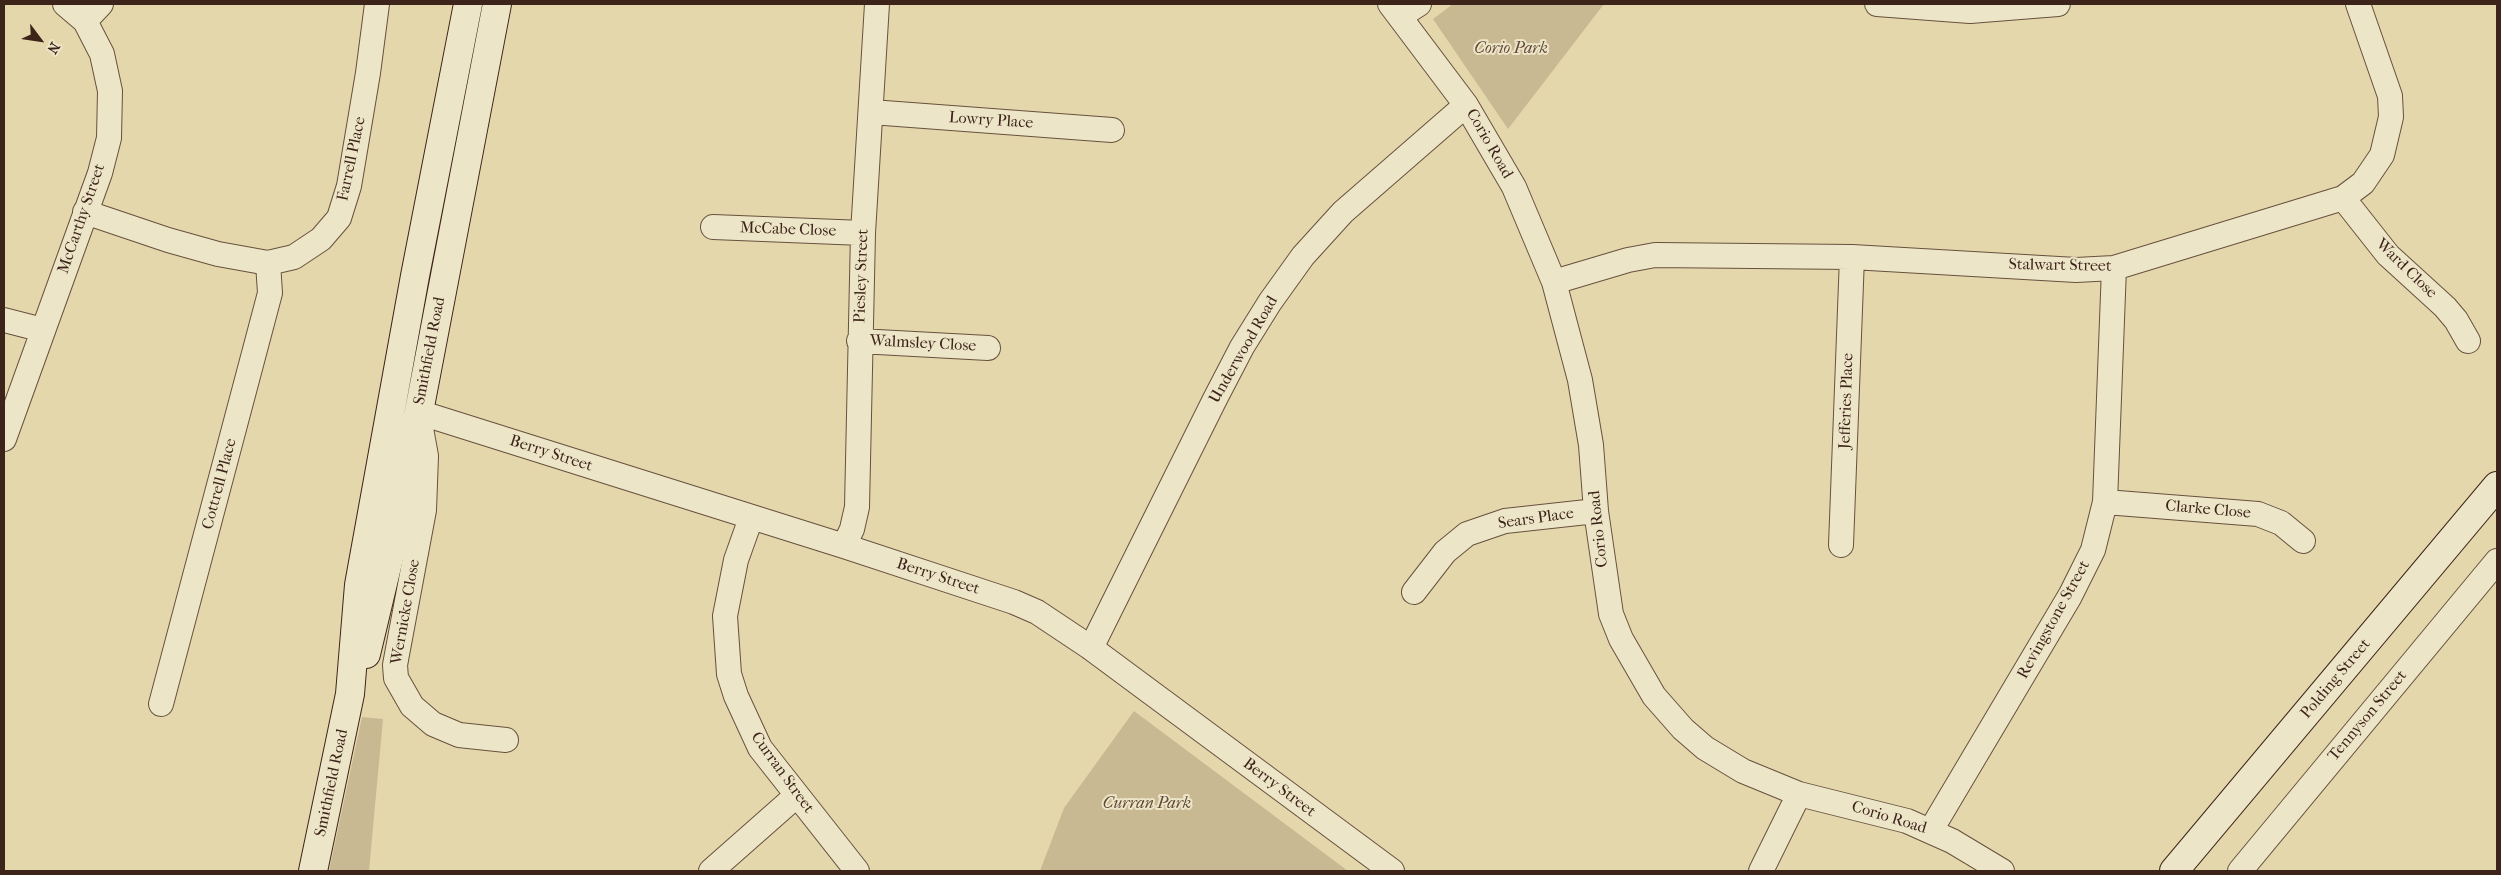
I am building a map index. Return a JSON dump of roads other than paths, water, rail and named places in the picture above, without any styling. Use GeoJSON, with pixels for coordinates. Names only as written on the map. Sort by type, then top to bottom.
{"type":"FeatureCollection","features":[{"type":"Feature","properties":{"kind":"main road","name":"Smithfield Road"},"geometry":{"type":"LineString","coordinates":[[350,694],[364,662],[398,516],[497,4]]}},
{"type":"Feature","properties":{"kind":"main road","name":"Smithfield Road"},"geometry":{"type":"LineString","coordinates":[[313,871],[350,694],[356,602],[425,222],[469,8]]}},
{"type":"Feature","properties":{"kind":"main road"},"geometry":{"type":"LineString","coordinates":[[356,602],[378,548],[402,429],[418,412],[409,390],[427,272],[425,222]]}},
{"type":"Feature","properties":{"kind":"main road","name":"Polding Street"},"geometry":{"type":"LineString","coordinates":[[2174,871],[2497,486]]}},
{"type":"Feature","properties":{"kind":"street","name":"McCarthy Street"},"geometry":{"type":"LineString","coordinates":[[4,440],[110,138],[110,91],[102,54],[85,21],[65,4]]}},
{"type":"Feature","properties":{"kind":"street"},"geometry":{"type":"LineString","coordinates":[[85,21],[101,4]]}},
{"type":"Feature","properties":{"kind":"street","name":"Farrell Place"},"geometry":{"type":"LineString","coordinates":[[85,212],[168,240],[268,263],[294,257],[321,239],[338,218],[349,186],[368,73],[377,4]]}},
{"type":"Feature","properties":{"kind":"street","name":"Piesley Street"},"geometry":{"type":"LineString","coordinates":[[844,546],[852,529],[857,507],[859,341],[863,233],[876,4]]}},
{"type":"Feature","properties":{"kind":"street"},"geometry":{"type":"LineString","coordinates":[[1877,4],[1970,11],[2058,4]]}},
{"type":"Feature","properties":{"kind":"street","name":"Stalwart Street"},"geometry":{"type":"LineString","coordinates":[[1554,282],[1655,254],[1852,257],[2076,270],[2114,268],[2343,198],[2363,183],[2382,155],[2391,118],[2390,96],[2358,4]]}},
{"type":"Feature","properties":{"kind":"street","name":"Corio Road"},"geometry":{"type":"LineString","coordinates":[[1403,8],[1466,105],[1514,187],[1554,282],[1580,380],[1591,445],[1596,511],[1611,614],[1621,639],[1654,696],[1683,728],[1705,748],[1743,770],[1799,794],[1907,821],[1931,830],[2002,871]]}},
{"type":"Feature","properties":{"kind":"street","name":"Underwood Road"},"geometry":{"type":"LineString","coordinates":[[1091,648],[1215,399],[1242,347],[1270,302],[1303,256],[1343,212],[1466,105]]}},
{"type":"Feature","properties":{"kind":"street","name":"Lowry Place"},"geometry":{"type":"LineString","coordinates":[[871,112],[1112,130]]}},
{"type":"Feature","properties":{"kind":"street","name":"Ward Close"},"geometry":{"type":"LineString","coordinates":[[2343,198],[2388,255],[2445,307],[2468,341]]}},
{"type":"Feature","properties":{"kind":"street","name":"McCabe Close"},"geometry":{"type":"LineString","coordinates":[[713,227],[863,233]]}},
{"type":"Feature","properties":{"kind":"street","name":"Jefferies Place"},"geometry":{"type":"LineString","coordinates":[[1841,545],[1852,257]]}},
{"type":"Feature","properties":{"kind":"street","name":"Cottrell Place"},"geometry":{"type":"LineString","coordinates":[[161,704],[270,293],[268,263]]}},
{"type":"Feature","properties":{"kind":"street","name":"Revingstone Street"},"geometry":{"type":"LineString","coordinates":[[1931,830],[2070,596],[2092,550],[2105,502],[2114,268]]}},
{"type":"Feature","properties":{"kind":"street"},"geometry":{"type":"LineString","coordinates":[[4,320],[43,330]]}},
{"type":"Feature","properties":{"kind":"street","name":"Walmsley Close"},"geometry":{"type":"LineString","coordinates":[[859,341],[988,348]]}},
{"type":"Feature","properties":{"kind":"street","name":"Berry Street"},"geometry":{"type":"LineString","coordinates":[[418,412],[844,546],[1014,602],[1037,612],[1091,648],[1392,871]]}},
{"type":"Feature","properties":{"kind":"street","name":"Wernicke Close"},"geometry":{"type":"LineString","coordinates":[[418,412],[426,456],[424,510],[396,665],[398,684],[417,712],[433,724],[459,735],[506,740]]}},
{"type":"Feature","properties":{"kind":"street","name":"Clarke Close"},"geometry":{"type":"LineString","coordinates":[[2105,502],[2258,514],[2281,524],[2303,541]]}},
{"type":"Feature","properties":{"kind":"street","name":"Sears Place"},"geometry":{"type":"LineString","coordinates":[[1414,592],[1445,552],[1467,534],[1505,522],[1596,511]]}},
{"type":"Feature","properties":{"kind":"street","name":"Curran Street"},"geometry":{"type":"LineString","coordinates":[[751,518],[736,560],[725,616],[730,674],[746,721],[760,748],[857,871]]}},
{"type":"Feature","properties":{"kind":"street","name":"Tennyson Street"},"geometry":{"type":"LineString","coordinates":[[2240,871],[2497,561]]}},
{"type":"Feature","properties":{"kind":"street"},"geometry":{"type":"LineString","coordinates":[[364,662],[396,665]]}},
{"type":"Feature","properties":{"kind":"street"},"geometry":{"type":"LineString","coordinates":[[1761,871],[1799,794]]}},
{"type":"Feature","properties":{"kind":"street"},"geometry":{"type":"LineString","coordinates":[[711,871],[796,796]]}},
{"type":"Feature","properties":{"kind":"park label","name":"Corio Park"},"geometry":{"type":"Point","coordinates":[1511,49]}},
{"type":"Feature","properties":{"kind":"park label","name":"Curran Park"},"geometry":{"type":"Point","coordinates":[1147,804]}}]}
